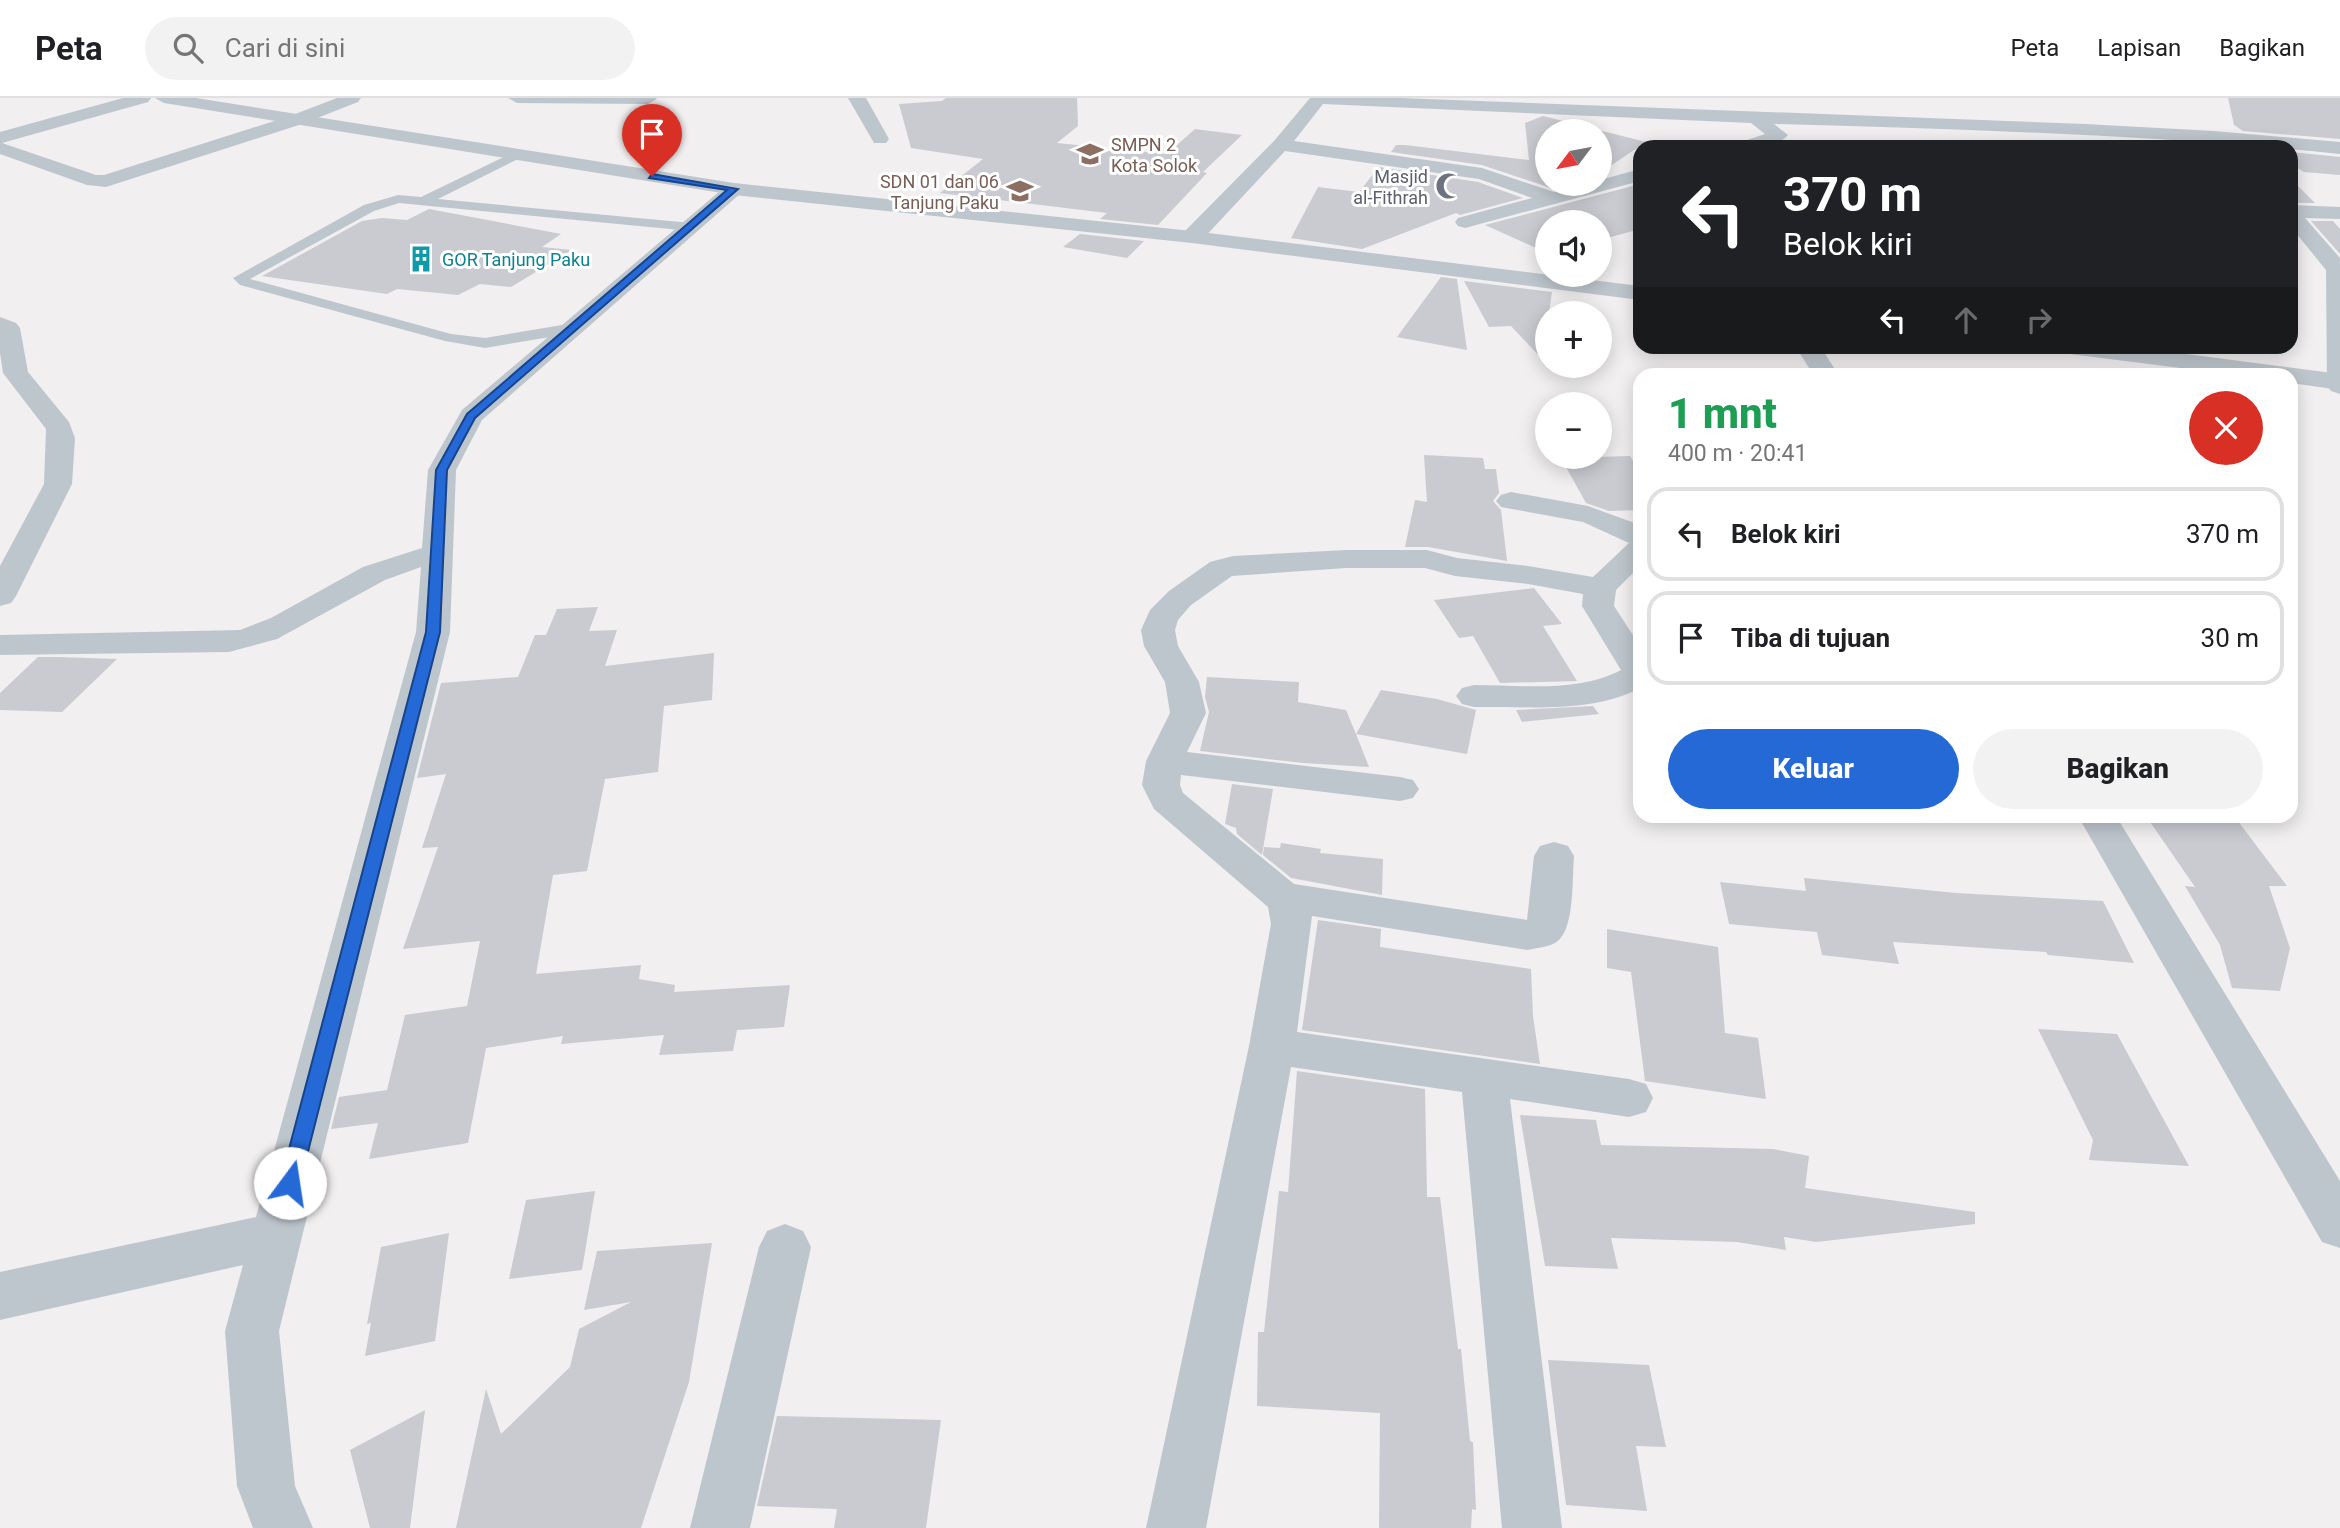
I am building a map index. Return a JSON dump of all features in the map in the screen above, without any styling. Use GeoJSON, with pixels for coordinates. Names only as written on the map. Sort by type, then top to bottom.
{"type":"FeatureCollection","features":[{"type":"Feature","properties":{"kind":"street"},"geometry":{"type":"LineString","coordinates":[[3,148],[142,98]]}},
{"type":"Feature","properties":{"kind":"street"},"geometry":{"type":"LineString","coordinates":[[164,98],[734,189],[1192,237],[1633,292]]}},
{"type":"Feature","properties":{"kind":"street"},"geometry":{"type":"LineString","coordinates":[[3,148],[94,181],[106,181],[296,120],[352,98]]}},
{"type":"Feature","properties":{"kind":"street"},"geometry":{"type":"LineString","coordinates":[[517,98],[648,99]]}},
{"type":"Feature","properties":{"kind":"street"},"geometry":{"type":"LineString","coordinates":[[858,98],[880,139]]}},
{"type":"Feature","properties":{"kind":"street"},"geometry":{"type":"LineString","coordinates":[[1192,237],[1281,145],[1319,98],[1750,118],[2019,126],[2251,140]]}},
{"type":"Feature","properties":{"kind":"street"},"geometry":{"type":"LineString","coordinates":[[1564,98],[1965,116],[1988,125]]}},
{"type":"Feature","properties":{"kind":"street"},"geometry":{"type":"LineString","coordinates":[[1750,118],[1779,135],[1765,140]]}},
{"type":"Feature","properties":{"kind":"street"},"geometry":{"type":"LineString","coordinates":[[2019,126],[2045,140]]}},
{"type":"Feature","properties":{"kind":"street"},"geometry":{"type":"LineString","coordinates":[[2171,134],[2179,140]]}},
{"type":"Feature","properties":{"kind":"street"},"geometry":{"type":"LineString","coordinates":[[2298,144],[2340,148]]}},
{"type":"Feature","properties":{"kind":"street"},"geometry":{"type":"LineString","coordinates":[[1281,145],[1482,174],[1553,198]]}},
{"type":"Feature","properties":{"kind":"street"},"geometry":{"type":"LineString","coordinates":[[2318,145],[2340,154]]}},
{"type":"Feature","properties":{"kind":"street"},"geometry":{"type":"LineString","coordinates":[[1465,222],[1633,176]]}},
{"type":"Feature","properties":{"kind":"street"},"geometry":{"type":"LineString","coordinates":[[283,1528],[266,1486],[252,1331],[433,632],[442,470],[471,416],[734,189]]}},
{"type":"Feature","properties":{"kind":"street"},"geometry":{"type":"LineString","coordinates":[[2298,211],[2340,213]]}},
{"type":"Feature","properties":{"kind":"street"},"geometry":{"type":"LineString","coordinates":[[2298,222],[2337,269],[2340,383],[2298,376]]}},
{"type":"Feature","properties":{"kind":"street"},"geometry":{"type":"LineString","coordinates":[[0,324],[8,328],[16,373],[59,428],[61,438],[58,484],[0,596]]}},
{"type":"Feature","properties":{"kind":"street"},"geometry":{"type":"LineString","coordinates":[[2126,354],[2237,368]]}},
{"type":"Feature","properties":{"kind":"street"},"geometry":{"type":"LineString","coordinates":[[1511,501],[1591,514],[1619,524],[1633,533]]}},
{"type":"Feature","properties":{"kind":"street"},"geometry":{"type":"LineString","coordinates":[[0,645],[244,640],[264,634],[367,577],[437,553]]}},
{"type":"Feature","properties":{"kind":"street"},"geometry":{"type":"LineString","coordinates":[[1633,556],[1600,588],[1598,606],[1633,662]]}},
{"type":"Feature","properties":{"kind":"street"},"geometry":{"type":"LineString","coordinates":[[1177,1528],[1272,1046],[1292,924],[1290,908],[1283,897],[1167,800],[1161,785],[1164,761],[1188,713],[1182,682],[1161,646],[1158,629],[1162,617],[1180,598],[1221,569],[1233,565],[1346,559],[1427,559],[1455,567],[1528,575],[1600,588]]}},
{"type":"Feature","properties":{"kind":"street"},"geometry":{"type":"LineString","coordinates":[[1474,696],[1585,692],[1627,683],[1633,678]]}},
{"type":"Feature","properties":{"kind":"street"},"geometry":{"type":"LineString","coordinates":[[1164,761],[1400,789]]}},
{"type":"Feature","properties":{"kind":"street"},"geometry":{"type":"LineString","coordinates":[[2100,823],[2340,1226]]}},
{"type":"Feature","properties":{"kind":"street"},"geometry":{"type":"LineString","coordinates":[[1283,897],[1527,935],[1541,932],[1548,925],[1554,856]]}},
{"type":"Feature","properties":{"kind":"street"},"geometry":{"type":"LineString","coordinates":[[1272,1046],[1629,1098]]}},
{"type":"Feature","properties":{"kind":"street"},"geometry":{"type":"LineString","coordinates":[[1484,1077],[1532,1528]]}},
{"type":"Feature","properties":{"kind":"street"},"geometry":{"type":"LineString","coordinates":[[0,1296],[277,1234]]}},
{"type":"Feature","properties":{"kind":"street"},"geometry":{"type":"LineString","coordinates":[[720,1528],[785,1247]]}},
{"type":"Feature","properties":{"kind":"lane"},"geometry":{"type":"LineString","coordinates":[[426,201],[516,155]]}},
{"type":"Feature","properties":{"kind":"lane"},"geometry":{"type":"LineString","coordinates":[[574,328],[476,343],[245,282],[240,278],[376,205],[398,200],[691,227]]}},
{"type":"Feature","properties":{"kind":"building"},"geometry":{"type":"Polygon","coordinates":[[[946,98],[1077,98],[1078,126],[1057,143],[1167,154],[1195,129],[1242,135],[1203,172],[1207,173],[1158,225],[1100,219],[1107,213],[940,193],[983,159],[911,148],[899,104],[942,101],[946,98]]]}},
{"type":"Feature","properties":{"kind":"building"},"geometry":{"type":"Polygon","coordinates":[[[2228,98],[2340,98],[2340,139],[2243,131],[2234,125],[2228,98]]]}},
{"type":"Feature","properties":{"kind":"building"},"geometry":{"type":"Polygon","coordinates":[[[1535,119],[1535,183],[1482,165],[1391,152],[1396,145],[1405,145],[1529,160],[1525,123],[1535,119]]]}},
{"type":"Feature","properties":{"kind":"building"},"geometry":{"type":"Polygon","coordinates":[[[1612,133],[1638,140],[1633,140],[1633,151],[1612,165],[1612,133]]]}},
{"type":"Feature","properties":{"kind":"building"},"geometry":{"type":"Polygon","coordinates":[[[2298,153],[2340,157],[2340,175],[2304,172],[2298,168],[2298,153]]]}},
{"type":"Feature","properties":{"kind":"building"},"geometry":{"type":"Polygon","coordinates":[[[1379,167],[1478,182],[1523,198],[1460,215],[1456,213],[1362,249],[1291,238],[1318,187],[1359,192],[1379,167]]]}},
{"type":"Feature","properties":{"kind":"building"},"geometry":{"type":"Polygon","coordinates":[[[1633,186],[1633,231],[1612,237],[1612,210],[1542,210],[1595,196],[1612,196],[1612,191],[1633,186]]]}},
{"type":"Feature","properties":{"kind":"building"},"geometry":{"type":"Polygon","coordinates":[[[2298,186],[2315,203],[2298,203],[2298,186]]]}},
{"type":"Feature","properties":{"kind":"building","name":"GOR Tanjung Paku"},"geometry":{"type":"Polygon","coordinates":[[[429,209],[561,234],[542,247],[572,250],[511,287],[480,284],[458,295],[397,289],[387,294],[262,276],[362,221],[382,218],[407,220],[429,209]]]}},
{"type":"Feature","properties":{"kind":"building"},"geometry":{"type":"Polygon","coordinates":[[[1535,212],[1535,248],[1485,225],[1535,212]]]}},
{"type":"Feature","properties":{"kind":"building"},"geometry":{"type":"Polygon","coordinates":[[[2311,221],[2333,221],[2340,229],[2340,254],[2311,221]]]}},
{"type":"Feature","properties":{"kind":"building"},"geometry":{"type":"Polygon","coordinates":[[[1080,234],[1144,241],[1127,258],[1063,247],[1080,234]]]}},
{"type":"Feature","properties":{"kind":"building"},"geometry":{"type":"Polygon","coordinates":[[[1441,277],[1457,279],[1467,350],[1397,337],[1441,277]]]}},
{"type":"Feature","properties":{"kind":"building"},"geometry":{"type":"Polygon","coordinates":[[[1464,281],[1552,292],[1551,301],[1535,301],[1535,352],[1511,326],[1489,327],[1464,281]]]}},
{"type":"Feature","properties":{"kind":"building"},"geometry":{"type":"Polygon","coordinates":[[[1424,455],[1483,458],[1485,469],[1496,469],[1499,493],[1493,501],[1501,510],[1507,561],[1428,547],[1405,547],[1415,500],[1427,502],[1424,455]]]}},
{"type":"Feature","properties":{"kind":"building"},"geometry":{"type":"Polygon","coordinates":[[[1630,456],[1633,460],[1633,510],[1609,511],[1586,503],[1567,469],[1612,469],[1612,457],[1630,456]]]}},
{"type":"Feature","properties":{"kind":"building"},"geometry":{"type":"Polygon","coordinates":[[[1534,588],[1562,624],[1543,626],[1577,681],[1500,683],[1473,636],[1459,638],[1434,600],[1534,588]]]}},
{"type":"Feature","properties":{"kind":"building"},"geometry":{"type":"Polygon","coordinates":[[[598,607],[589,631],[617,630],[605,666],[714,653],[712,700],[664,706],[658,772],[605,779],[587,871],[553,875],[536,974],[641,965],[639,979],[675,985],[674,992],[790,985],[784,1027],[737,1030],[733,1051],[659,1055],[664,1035],[561,1044],[563,1036],[486,1048],[468,1143],[369,1159],[378,1123],[331,1129],[339,1097],[387,1090],[405,1015],[467,1006],[480,941],[403,949],[438,847],[422,848],[446,774],[417,778],[441,683],[518,677],[535,635],[546,635],[557,609],[598,607]]]}},
{"type":"Feature","properties":{"kind":"building"},"geometry":{"type":"Polygon","coordinates":[[[38,657],[117,659],[62,712],[0,710],[0,693],[38,657]]]}},
{"type":"Feature","properties":{"kind":"building"},"geometry":{"type":"Polygon","coordinates":[[[1207,677],[1299,682],[1298,702],[1346,710],[1369,767],[1303,763],[1200,751],[1209,712],[1205,697],[1207,677]]]}},
{"type":"Feature","properties":{"kind":"building"},"geometry":{"type":"Polygon","coordinates":[[[1381,690],[1437,699],[1476,710],[1467,754],[1356,734],[1381,690]]]}},
{"type":"Feature","properties":{"kind":"building"},"geometry":{"type":"Polygon","coordinates":[[[1593,706],[1599,714],[1522,722],[1516,710],[1593,706]]]}},
{"type":"Feature","properties":{"kind":"building"},"geometry":{"type":"Polygon","coordinates":[[[1232,784],[1273,789],[1262,855],[1237,834],[1236,828],[1225,824],[1232,784]]]}},
{"type":"Feature","properties":{"kind":"building"},"geometry":{"type":"Polygon","coordinates":[[[2151,823],[2239,823],[2287,886],[2269,886],[2290,948],[2280,991],[2232,988],[2220,945],[2185,886],[2195,887],[2151,823]]]}},
{"type":"Feature","properties":{"kind":"building"},"geometry":{"type":"Polygon","coordinates":[[[1281,843],[1321,849],[1320,853],[1383,859],[1382,895],[1291,878],[1263,855],[1264,847],[1280,848],[1281,843]]]}},
{"type":"Feature","properties":{"kind":"building"},"geometry":{"type":"Polygon","coordinates":[[[1804,878],[1956,893],[2103,901],[2134,963],[2048,955],[2046,952],[1893,942],[1899,964],[1822,955],[1817,932],[1729,924],[1720,882],[1806,891],[1804,878]]]}},
{"type":"Feature","properties":{"kind":"building"},"geometry":{"type":"Polygon","coordinates":[[[1318,920],[1381,929],[1380,947],[1531,969],[1533,1016],[1540,1064],[1302,1030],[1318,920]]]}},
{"type":"Feature","properties":{"kind":"building"},"geometry":{"type":"Polygon","coordinates":[[[1607,929],[1718,947],[1725,1033],[1758,1038],[1766,1099],[1645,1081],[1631,972],[1607,968],[1607,929]]]}},
{"type":"Feature","properties":{"kind":"building"},"geometry":{"type":"Polygon","coordinates":[[[2038,1029],[2117,1034],[2189,1166],[2089,1160],[2093,1140],[2038,1029]]]}},
{"type":"Feature","properties":{"kind":"building"},"geometry":{"type":"Polygon","coordinates":[[[1297,1071],[1425,1089],[1427,1197],[1440,1197],[1458,1349],[1461,1349],[1470,1441],[1473,1442],[1476,1510],[1472,1509],[1471,1528],[1379,1528],[1380,1413],[1257,1406],[1258,1332],[1264,1332],[1279,1191],[1288,1192],[1297,1071]]]}},
{"type":"Feature","properties":{"kind":"building"},"geometry":{"type":"Polygon","coordinates":[[[1520,1115],[1596,1120],[1601,1145],[1773,1149],[1809,1156],[1805,1188],[1975,1212],[1975,1224],[1816,1242],[1784,1237],[1786,1250],[1737,1242],[1611,1238],[1618,1269],[1545,1266],[1520,1115]]]}},
{"type":"Feature","properties":{"kind":"building"},"geometry":{"type":"Polygon","coordinates":[[[595,1191],[582,1270],[509,1279],[526,1200],[595,1191]]]}},
{"type":"Feature","properties":{"kind":"building"},"geometry":{"type":"Polygon","coordinates":[[[449,1233],[435,1341],[365,1356],[371,1323],[367,1324],[381,1247],[449,1233]]]}},
{"type":"Feature","properties":{"kind":"building"},"geometry":{"type":"Polygon","coordinates":[[[712,1243],[689,1382],[641,1528],[456,1528],[486,1389],[501,1434],[570,1367],[579,1329],[631,1302],[584,1310],[597,1251],[712,1243]]]}},
{"type":"Feature","properties":{"kind":"building"},"geometry":{"type":"Polygon","coordinates":[[[1548,1360],[1649,1365],[1666,1447],[1636,1446],[1647,1511],[1566,1505],[1548,1360]]]}},
{"type":"Feature","properties":{"kind":"building"},"geometry":{"type":"Polygon","coordinates":[[[425,1410],[410,1528],[370,1528],[350,1450],[425,1410]]]}},
{"type":"Feature","properties":{"kind":"building"},"geometry":{"type":"Polygon","coordinates":[[[777,1416],[941,1420],[926,1528],[834,1528],[837,1509],[757,1506],[777,1416]]]}},
{"type":"Feature","properties":{"kind":"place","name":"SMPN 2 Kota Solok"},"geometry":{"type":"Point","coordinates":[1090,154]}},
{"type":"Feature","properties":{"kind":"place","name":"Masjid al-Fithrah"},"geometry":{"type":"Point","coordinates":[1449,186]}},
{"type":"Feature","properties":{"kind":"place","name":"SDN 01 dan 06 Tanjung Paku"},"geometry":{"type":"Point","coordinates":[1020,191]}},
{"type":"Feature","properties":{"kind":"place","name":"GOR Tanjung Paku"},"geometry":{"type":"Point","coordinates":[421,259]}},
{"type":"Feature","properties":{"kind":"route"},"geometry":{"type":"LineString","coordinates":[[290,1183],[433,632],[442,470],[471,416],[734,189],[652,176]]}}]}
